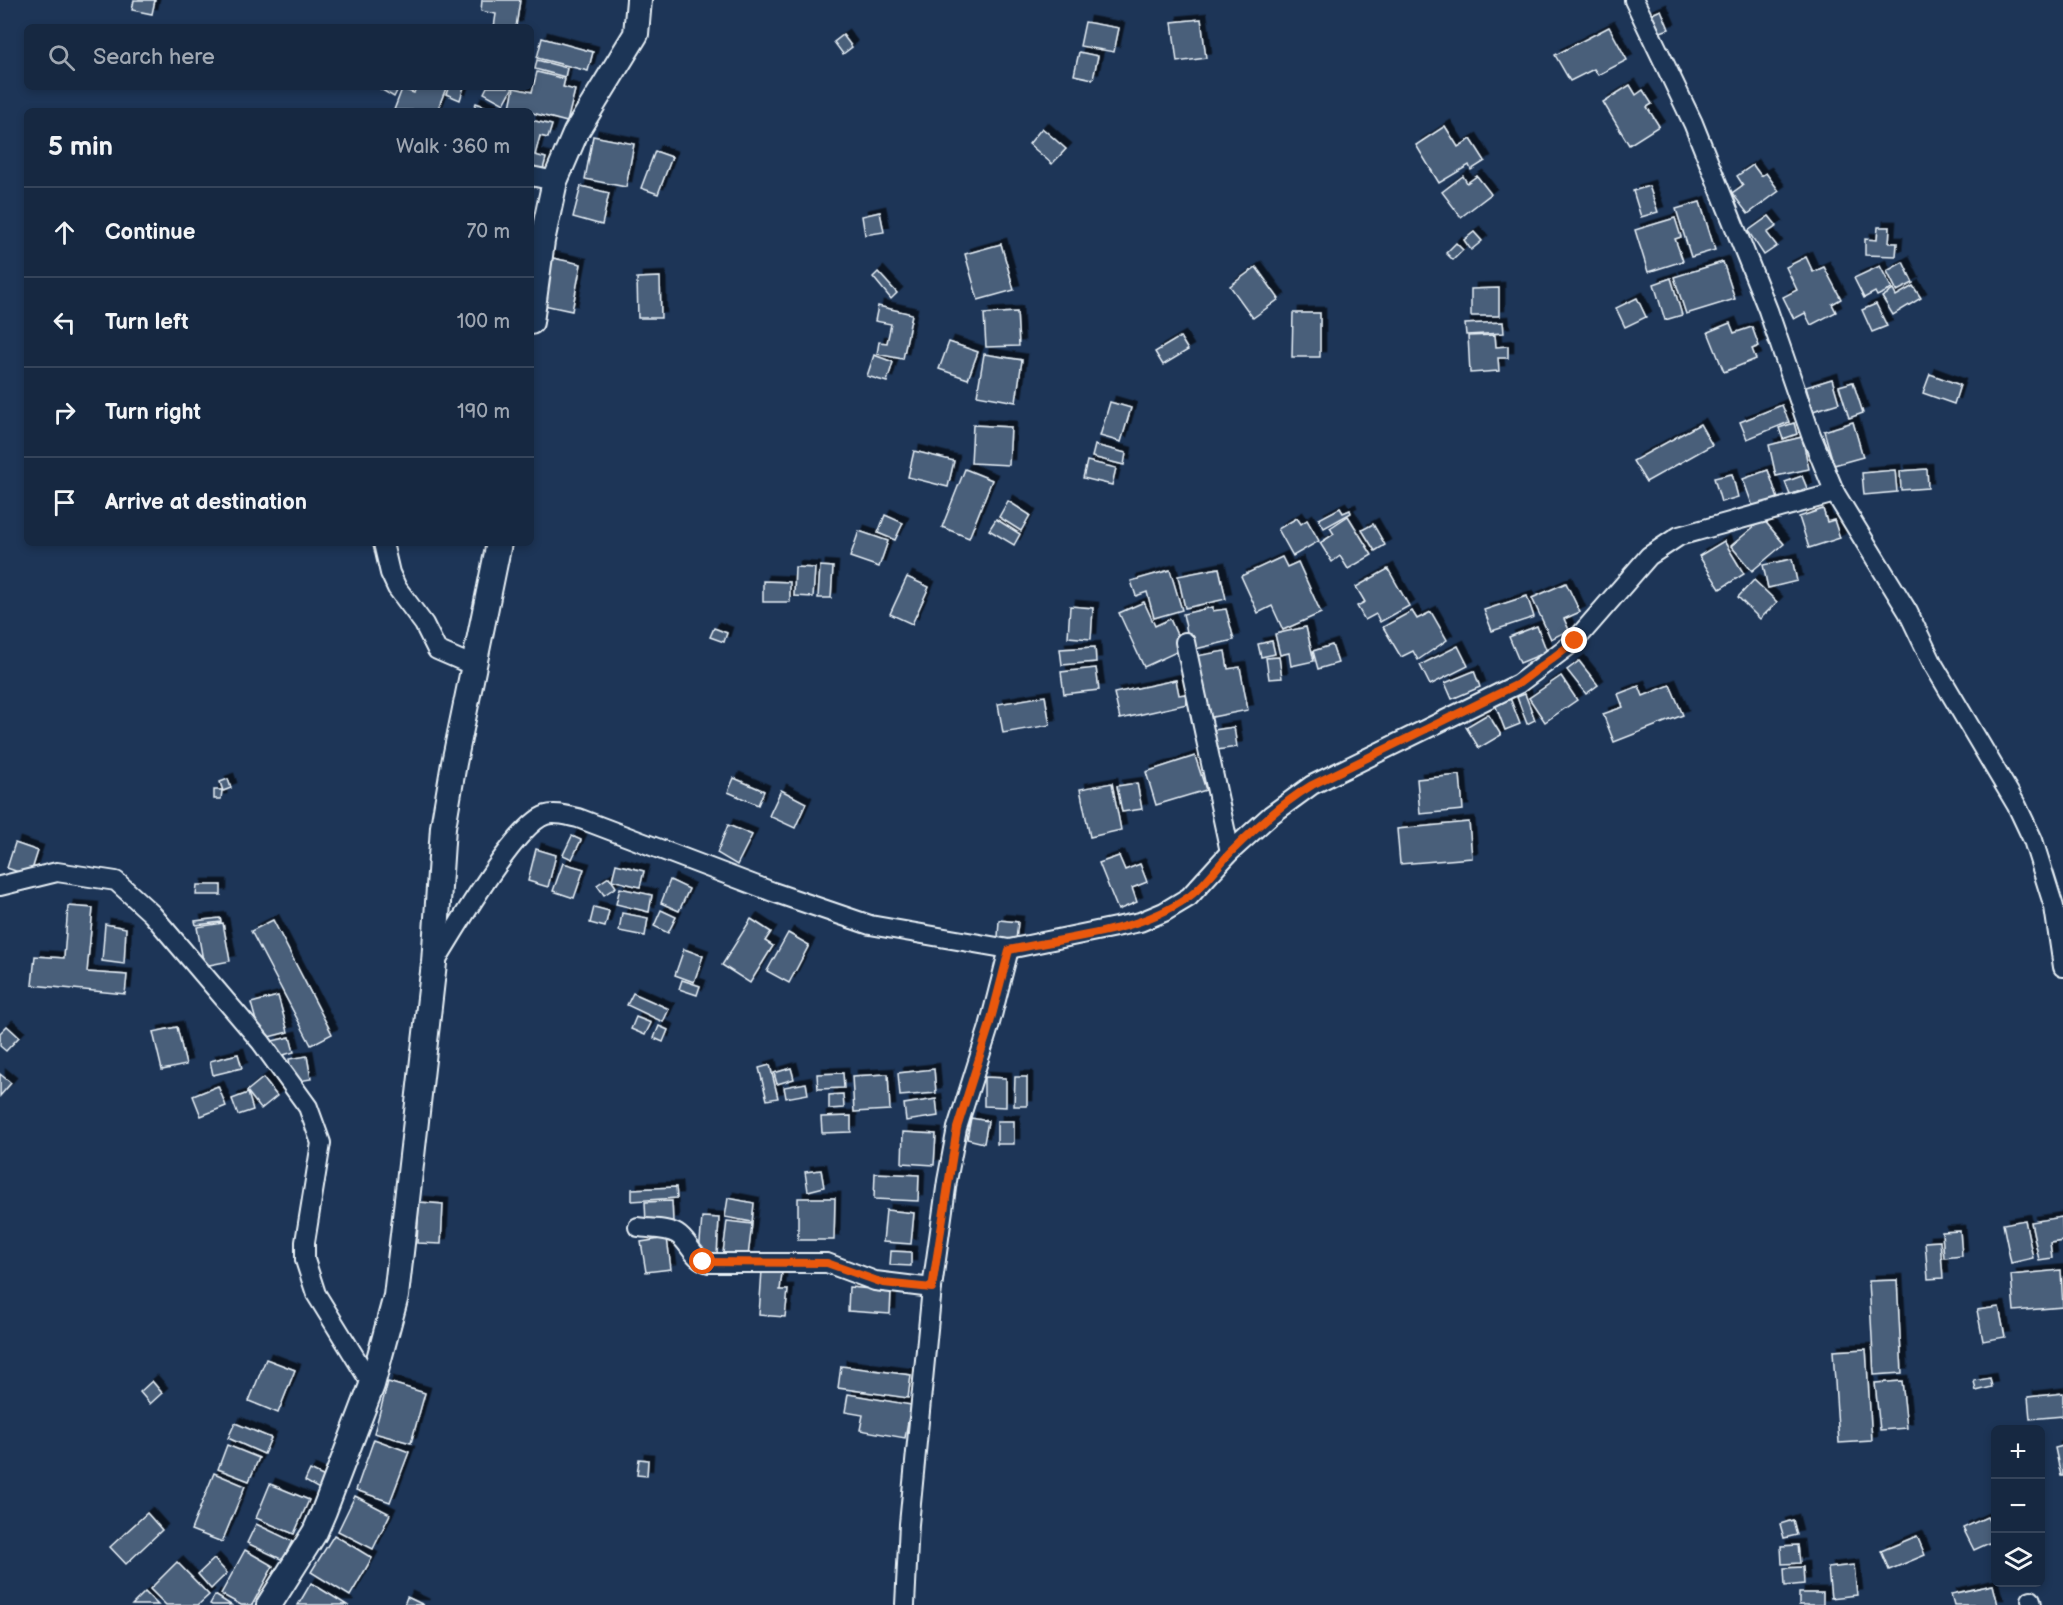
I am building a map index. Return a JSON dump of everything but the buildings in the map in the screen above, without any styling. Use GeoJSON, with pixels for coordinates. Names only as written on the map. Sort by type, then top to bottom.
{"type":"FeatureCollection","features":[{"type":"Feature","properties":{"kind":"street"},"geometry":{"type":"LineString","coordinates":[[534,300],[542,241],[555,181],[576,132],[636,34],[639,0]]}},
{"type":"Feature","properties":{"kind":"street"},"geometry":{"type":"LineString","coordinates":[[1634,0],[1693,123],[1768,310],[1811,435],[1835,494],[1908,612],[1933,664],[2018,806],[2046,874],[2063,967]]}},
{"type":"Feature","properties":{"kind":"street"},"geometry":{"type":"LineString","coordinates":[[534,177],[555,181]]}},
{"type":"Feature","properties":{"kind":"street"},"geometry":{"type":"LineString","coordinates":[[434,963],[520,837],[533,822],[546,815],[578,818],[773,892],[870,925],[1009,950],[1140,922],[1164,912],[1189,897],[1230,852],[1278,809],[1312,785],[1518,684],[1575,641],[1649,556],[1665,544],[1679,536],[1835,494]]}},
{"type":"Feature","properties":{"kind":"street"},"geometry":{"type":"LineString","coordinates":[[384,546],[390,573],[397,588],[424,624],[437,650],[474,666]]}},
{"type":"Feature","properties":{"kind":"street"},"geometry":{"type":"LineString","coordinates":[[269,1605],[315,1532],[372,1385],[396,1296],[434,963],[443,827],[499,546]]}},
{"type":"Feature","properties":{"kind":"street"},"geometry":{"type":"LineString","coordinates":[[1185,642],[1230,852]]}},
{"type":"Feature","properties":{"kind":"street"},"geometry":{"type":"LineString","coordinates":[[0,886],[57,872],[116,881],[152,914],[170,938],[200,968],[221,999],[261,1042],[308,1107],[321,1143],[305,1242],[305,1260],[316,1294],[372,1385]]}},
{"type":"Feature","properties":{"kind":"street"},"geometry":{"type":"LineString","coordinates":[[905,1605],[909,1524],[932,1288],[957,1128],[989,1027],[1009,950]]}},
{"type":"Feature","properties":{"kind":"street"},"geometry":{"type":"LineString","coordinates":[[638,1227],[674,1232],[682,1238],[693,1254],[709,1263],[827,1263],[883,1283],[932,1288]]}},
{"type":"Feature","properties":{"kind":"route"},"geometry":{"type":"LineString","coordinates":[[703,1262],[827,1263],[883,1283],[932,1288],[947,1180],[957,1128],[989,1027],[1009,950],[1140,922],[1164,912],[1189,897],[1207,880],[1230,852],[1292,798],[1312,785],[1518,684],[1575,641]]}}]}
